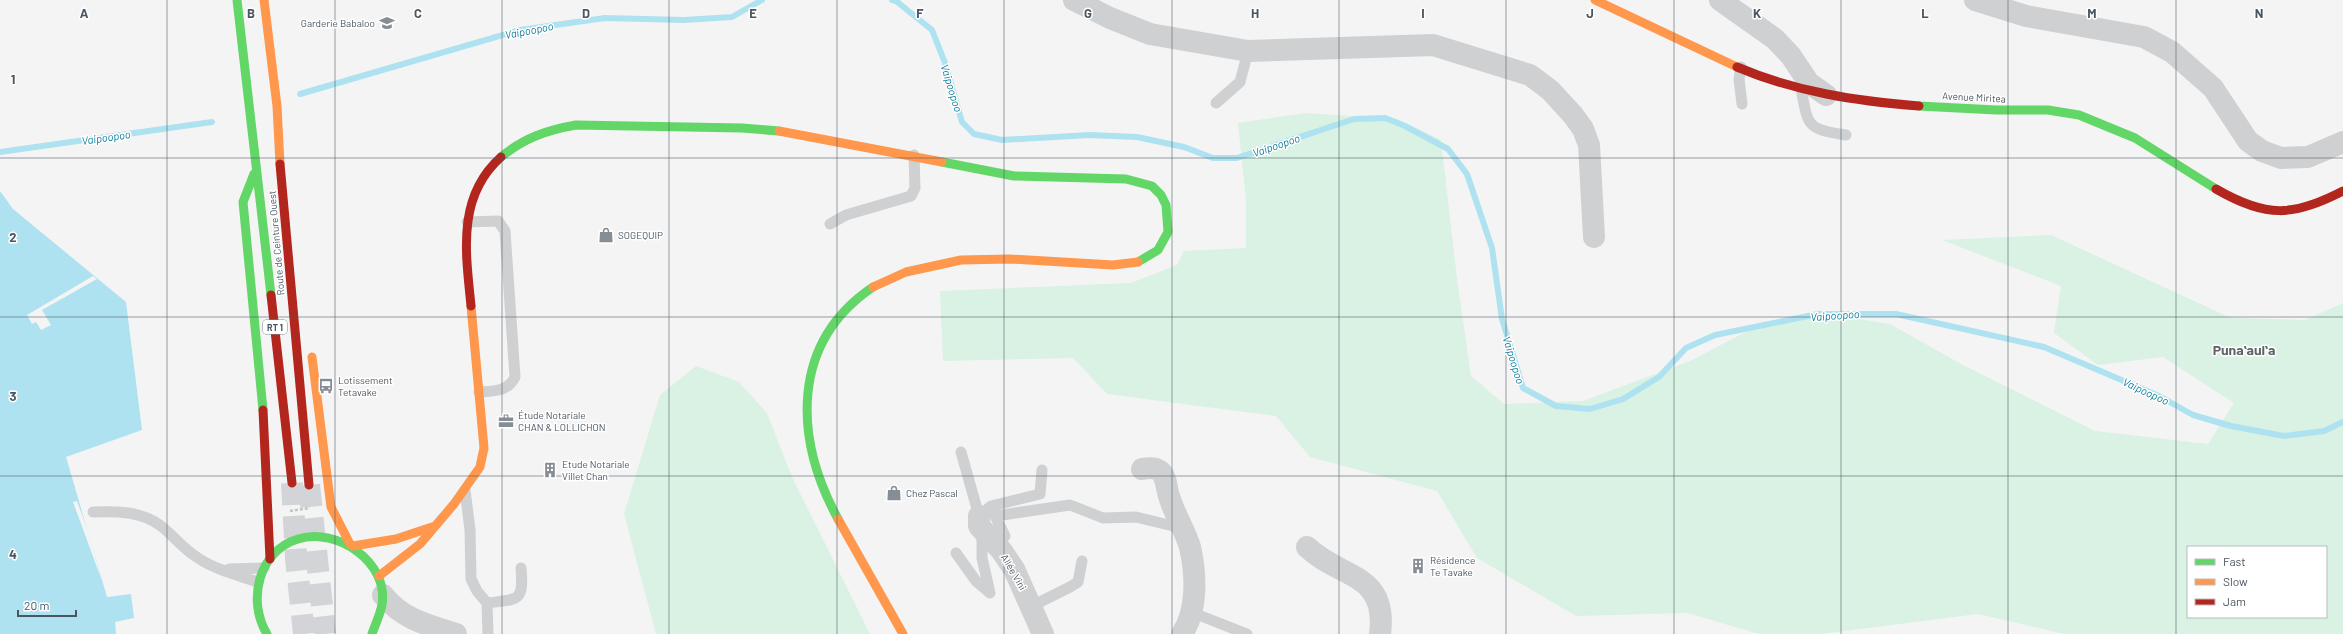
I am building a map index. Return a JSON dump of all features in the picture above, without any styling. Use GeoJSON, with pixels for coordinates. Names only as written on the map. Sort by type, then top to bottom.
{"type":"FeatureCollection","features":[{"type":"Feature","properties":{"kind":"main road","name":"Route de Ceinture Ouest"},"geometry":{"type":"LineString","coordinates":[[237,0],[280,366],[292,483]]}},
{"type":"Feature","properties":{"kind":"main road","name":"Route de Ceinture Ouest"},"geometry":{"type":"LineString","coordinates":[[264,0],[277,106],[281,178],[309,485]]}},
{"type":"Feature","properties":{"kind":"main road","name":"Avenue Miritea"},"geometry":{"type":"LineString","coordinates":[[1595,0],[1741,67],[1771,79],[1826,95],[1915,104],[1998,110],[2029,109],[2078,115],[2132,135],[2240,204],[2256,209],[2276,212],[2299,210],[2319,204],[2343,191]]}},
{"type":"Feature","properties":{"kind":"main road"},"geometry":{"type":"LineString","coordinates":[[380,585],[420,544],[433,526],[454,504],[465,486],[480,467],[484,448],[465,239],[466,222],[477,191],[496,163],[516,144],[539,132],[561,126],[768,130],[826,138],[1032,179],[1134,180],[1152,186],[1162,196],[1168,209],[1170,222],[1167,236],[1162,247],[1148,259],[1136,262],[1096,264],[986,259],[944,262],[911,269],[864,293],[843,310],[824,334],[812,362],[808,383],[807,418],[811,449],[818,475],[831,504],[903,634]]}},
{"type":"Feature","properties":{"kind":"main road"},"geometry":{"type":"LineString","coordinates":[[256,171],[243,202],[265,419],[270,516],[267,564]]}},
{"type":"Feature","properties":{"kind":"main road"},"geometry":{"type":"LineString","coordinates":[[281,178],[294,203]]}},
{"type":"Feature","properties":{"kind":"main road"},"geometry":{"type":"LineString","coordinates":[[312,350],[323,456],[331,507],[352,545]]}},
{"type":"Feature","properties":{"kind":"main road"},"geometry":{"type":"LineString","coordinates":[[352,545],[396,539],[433,526]]}},
{"type":"Feature","properties":{"kind":"main road"},"geometry":{"type":"LineString","coordinates":[[262,632],[256,606],[258,582],[267,564],[282,548],[298,539],[316,536],[334,538],[352,545],[365,555],[380,585],[382,613],[372,634]]}},
{"type":"Feature","properties":{"kind":"street"},"geometry":{"type":"LineString","coordinates":[[1074,0],[1110,18],[1150,34],[1248,51],[1433,45],[1530,75],[1556,96],[1573,115],[1587,137],[1589,145],[1594,237]]}},
{"type":"Feature","properties":{"kind":"street"},"geometry":{"type":"LineString","coordinates":[[1720,0],[1775,39],[1791,56],[1809,83],[1826,95]]}},
{"type":"Feature","properties":{"kind":"street"},"geometry":{"type":"LineString","coordinates":[[1975,0],[2026,16],[2144,37],[2172,52],[2213,88],[2248,140],[2262,150],[2282,158],[2308,157],[2343,142]]}},
{"type":"Feature","properties":{"kind":"street"},"geometry":{"type":"LineString","coordinates":[[1142,469],[1152,468],[1159,470],[1164,477],[1168,496],[1190,546],[1194,579],[1191,612],[1182,634]]}},
{"type":"Feature","properties":{"kind":"street","name":"Allée Vini"},"geometry":{"type":"LineString","coordinates":[[981,523],[1014,569],[1032,606],[1043,634]]}},
{"type":"Feature","properties":{"kind":"street"},"geometry":{"type":"LineString","coordinates":[[1307,547],[1316,556],[1356,576],[1367,586],[1380,603],[1382,616],[1380,634]]}},
{"type":"Feature","properties":{"kind":"street"},"geometry":{"type":"LineString","coordinates":[[380,585],[392,607],[408,617],[456,634]]}},
{"type":"Feature","properties":{"kind":"lane"},"geometry":{"type":"LineString","coordinates":[[1216,103],[1240,82],[1248,51]]}},
{"type":"Feature","properties":{"kind":"lane"},"geometry":{"type":"LineString","coordinates":[[1741,67],[1739,79],[1742,104]]}},
{"type":"Feature","properties":{"kind":"lane"},"geometry":{"type":"LineString","coordinates":[[1801,88],[1806,119],[1820,131],[1846,135]]}},
{"type":"Feature","properties":{"kind":"lane"},"geometry":{"type":"LineString","coordinates":[[830,224],[846,215],[911,196],[916,188],[914,155]]}},
{"type":"Feature","properties":{"kind":"lane"},"geometry":{"type":"LineString","coordinates":[[466,222],[498,221],[505,231],[515,378],[511,385],[503,389],[478,392]]}},
{"type":"Feature","properties":{"kind":"lane"},"geometry":{"type":"LineString","coordinates":[[956,553],[976,581],[990,593],[982,558],[981,523],[962,452]]}},
{"type":"Feature","properties":{"kind":"lane"},"geometry":{"type":"LineString","coordinates":[[981,523],[991,506],[1040,494],[1042,470]]}},
{"type":"Feature","properties":{"kind":"lane"},"geometry":{"type":"LineString","coordinates":[[465,486],[470,530],[470,579],[487,604],[488,634]]}},
{"type":"Feature","properties":{"kind":"lane"},"geometry":{"type":"LineString","coordinates":[[1005,536],[995,516],[1070,505],[1103,518],[1136,517],[1181,528]]}},
{"type":"Feature","properties":{"kind":"lane"},"geometry":{"type":"LineString","coordinates":[[93,512],[118,512],[145,518],[160,525],[185,550],[222,570],[258,582]]}},
{"type":"Feature","properties":{"kind":"lane"},"geometry":{"type":"LineString","coordinates":[[1032,606],[1078,582],[1082,561]]}},
{"type":"Feature","properties":{"kind":"lane"},"geometry":{"type":"LineString","coordinates":[[222,570],[267,564]]}},
{"type":"Feature","properties":{"kind":"lane"},"geometry":{"type":"LineString","coordinates":[[487,604],[516,599],[520,595],[522,589],[522,568]]}},
{"type":"Feature","properties":{"kind":"lane"},"geometry":{"type":"LineString","coordinates":[[1191,612],[1247,634]]}},
{"type":"Feature","properties":{"kind":"path"},"geometry":{"type":"LineString","coordinates":[[270,516],[301,508],[331,507]]}},
{"type":"Feature","properties":{"kind":"green space"},"geometry":{"type":"Polygon","coordinates":[[[1306,113],[1397,119],[1441,140],[1457,279],[1471,376],[1504,404],[1583,401],[1690,361],[1763,323],[1840,316],[1890,324],[1963,365],[2095,431],[2208,444],[2234,403],[2163,357],[2098,365],[2054,333],[2061,286],[1942,240],[2051,235],[2231,318],[2305,320],[2343,303],[2343,634],[2064,634],[1978,614],[1821,634],[1759,634],[1687,613],[1576,616],[1477,558],[1437,491],[1310,457],[1276,416],[1107,394],[1073,358],[943,361],[940,291],[1131,283],[1177,265],[1184,251],[1246,248],[1246,200],[1238,123],[1306,113]]]}},
{"type":"Feature","properties":{"kind":"green space"},"geometry":{"type":"Polygon","coordinates":[[[696,366],[739,382],[767,413],[792,477],[870,634],[656,634],[624,514],[660,395],[696,366]]]}},
{"type":"Feature","properties":{"kind":"water"},"geometry":{"type":"Polygon","coordinates":[[[0,191],[13,209],[126,302],[142,430],[66,457],[107,597],[131,594],[134,618],[115,622],[116,634],[0,634],[0,191]]]}},
{"type":"Feature","properties":{"kind":"pier"},"geometry":{"type":"Polygon","coordinates":[[[93,276],[97,279],[42,310],[51,325],[41,330],[36,322],[32,324],[27,315],[93,276]]]}},
{"type":"Feature","properties":{"kind":"pier"},"geometry":{"type":"Polygon","coordinates":[[[77,501],[88,531],[102,581],[73,502],[77,501]]]}},
{"type":"Feature","properties":{"kind":"waterway","name":"Vaipoopoo"},"geometry":{"type":"LineString","coordinates":[[300,94],[520,30],[605,18],[684,20],[732,17],[762,0]]}},
{"type":"Feature","properties":{"kind":"waterway","name":"Vaipoopoo"},"geometry":{"type":"LineString","coordinates":[[892,0],[896,1],[932,30],[945,63],[962,122],[974,134],[1002,140],[1090,135],[1137,137],[1184,147],[1213,158],[1237,158],[1354,119],[1385,118],[1405,126],[1448,149],[1467,174],[1492,248],[1502,319],[1523,388],[1556,406],[1590,409],[1623,399],[1659,377],[1686,348],[1715,335],[1818,314],[1896,314],[2044,347],[2159,396],[2193,415],[2231,426],[2284,436],[2324,431],[2343,422]]}},
{"type":"Feature","properties":{"kind":"waterway","name":"Vaipoopoo"},"geometry":{"type":"LineString","coordinates":[[0,152],[212,122]]}},
{"type":"Feature","properties":{"kind":"tunnel"},"geometry":{"type":"LineString","coordinates":[[292,483],[296,558],[304,634]]}},
{"type":"Feature","properties":{"kind":"tunnel"},"geometry":{"type":"LineString","coordinates":[[309,485],[325,634]]}},
{"type":"Feature","properties":{"kind":"traffic: fast"},"geometry":{"type":"LineString","coordinates":[[237,0],[271,295]]}},
{"type":"Feature","properties":{"kind":"traffic: fast"},"geometry":{"type":"LineString","coordinates":[[1919,106],[1996,110],[2048,110],[2079,115],[2135,138],[2216,189]]}},
{"type":"Feature","properties":{"kind":"traffic: fast"},"geometry":{"type":"LineString","coordinates":[[501,157],[518,145],[536,136],[555,129],[576,125],[742,128],[779,131]]}},
{"type":"Feature","properties":{"kind":"traffic: fast"},"geometry":{"type":"LineString","coordinates":[[942,162],[1014,176],[1126,179],[1152,186],[1161,195],[1166,205],[1168,232],[1158,250],[1138,262]]}},
{"type":"Feature","properties":{"kind":"traffic: fast"},"geometry":{"type":"LineString","coordinates":[[254,174],[243,202],[263,410]]}},
{"type":"Feature","properties":{"kind":"traffic: fast"},"geometry":{"type":"LineString","coordinates":[[838,519],[823,488],[813,456],[808,425],[808,394],[814,364],[826,335],[846,310],[873,287]]}},
{"type":"Feature","properties":{"kind":"traffic: fast"},"geometry":{"type":"LineString","coordinates":[[267,634],[261,621],[257,593],[265,566],[273,554],[284,545],[298,539],[313,537],[329,538],[344,543],[357,551],[369,562],[377,575],[382,589],[382,605],[372,634]]}},
{"type":"Feature","properties":{"kind":"traffic: slow"},"geometry":{"type":"LineString","coordinates":[[264,0],[277,106],[280,164]]}},
{"type":"Feature","properties":{"kind":"traffic: slow"},"geometry":{"type":"LineString","coordinates":[[1595,0],[1737,67]]}},
{"type":"Feature","properties":{"kind":"traffic: slow"},"geometry":{"type":"LineString","coordinates":[[779,131],[942,162]]}},
{"type":"Feature","properties":{"kind":"traffic: slow"},"geometry":{"type":"LineString","coordinates":[[873,287],[906,272],[961,260],[1010,259],[1113,265],[1138,262]]}},
{"type":"Feature","properties":{"kind":"traffic: slow"},"geometry":{"type":"LineString","coordinates":[[379,576],[420,544],[454,504],[480,467],[484,448],[471,306]]}},
{"type":"Feature","properties":{"kind":"traffic: slow"},"geometry":{"type":"LineString","coordinates":[[312,357],[331,507],[350,544]]}},
{"type":"Feature","properties":{"kind":"traffic: slow"},"geometry":{"type":"LineString","coordinates":[[838,519],[903,634]]}},
{"type":"Feature","properties":{"kind":"traffic: slow"},"geometry":{"type":"LineString","coordinates":[[353,546],[396,539],[432,527]]}},
{"type":"Feature","properties":{"kind":"traffic: jam"},"geometry":{"type":"LineString","coordinates":[[1737,67],[1781,83],[1826,94],[1919,106]]}},
{"type":"Feature","properties":{"kind":"traffic: jam"},"geometry":{"type":"LineString","coordinates":[[471,306],[466,247],[470,208],[477,190],[487,173],[501,157]]}},
{"type":"Feature","properties":{"kind":"traffic: jam"},"geometry":{"type":"LineString","coordinates":[[280,164],[309,485]]}},
{"type":"Feature","properties":{"kind":"traffic: jam"},"geometry":{"type":"LineString","coordinates":[[2216,189],[2250,205],[2280,211],[2309,206],[2343,191]]}},
{"type":"Feature","properties":{"kind":"traffic: jam"},"geometry":{"type":"LineString","coordinates":[[271,295],[292,483]]}},
{"type":"Feature","properties":{"kind":"traffic: jam"},"geometry":{"type":"LineString","coordinates":[[263,410],[270,559]]}},
{"type":"Feature","properties":{"kind":"place","name":"Garderie Babaloo"},"geometry":{"type":"Point","coordinates":[387,23]}},
{"type":"Feature","properties":{"kind":"place","name":"SOGEQUIP"},"geometry":{"type":"Point","coordinates":[606,235]}},
{"type":"Feature","properties":{"kind":"place","name":"Lotissement Tetavake"},"geometry":{"type":"Point","coordinates":[326,386]}},
{"type":"Feature","properties":{"kind":"place","name":"Étude Notariale CHAN & LOLLICHON"},"geometry":{"type":"Point","coordinates":[506,421]}},
{"type":"Feature","properties":{"kind":"place","name":"Etude Notariale Villet Chan"},"geometry":{"type":"Point","coordinates":[550,470]}},
{"type":"Feature","properties":{"kind":"place","name":"Chez Pascal"},"geometry":{"type":"Point","coordinates":[894,493]}},
{"type":"Feature","properties":{"kind":"place","name":"Résidence Te Tavake"},"geometry":{"type":"Point","coordinates":[1418,566]}},
{"type":"Feature","properties":{"kind":"district","name":"Punaʻauiʻa"},"geometry":{"type":"Point","coordinates":[2244,349]}}]}
